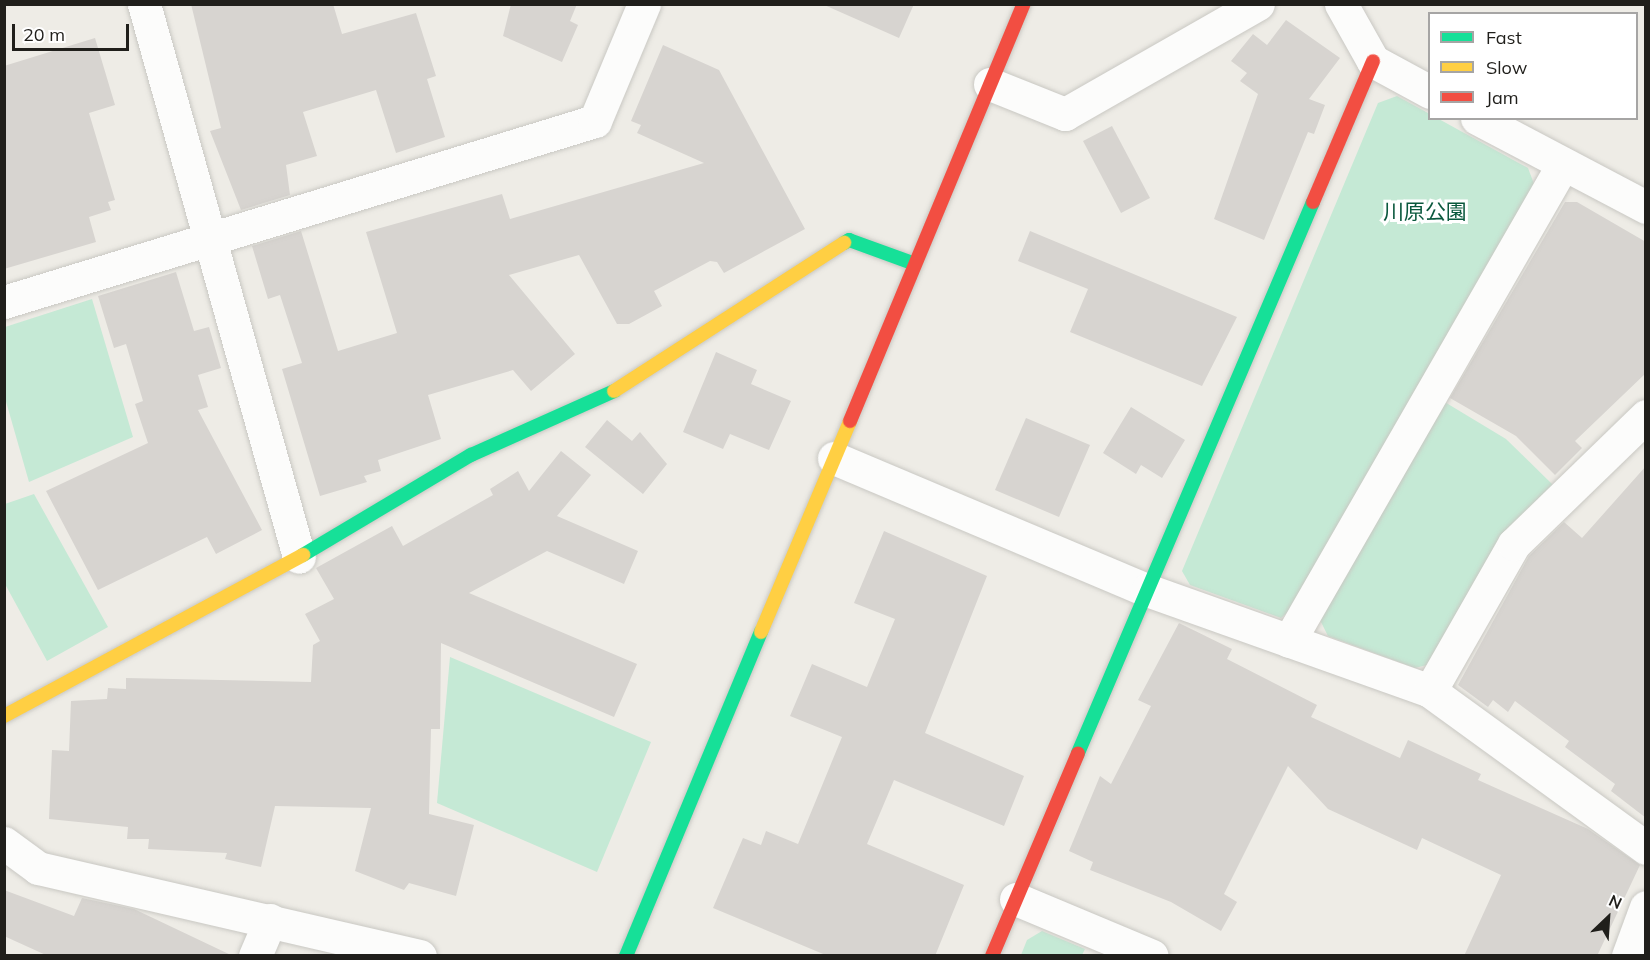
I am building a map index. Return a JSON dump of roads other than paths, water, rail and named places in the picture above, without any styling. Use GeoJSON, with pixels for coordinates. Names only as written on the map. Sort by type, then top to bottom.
{"type":"FeatureCollection","features":[{"type":"Feature","properties":{"kind":"street"},"geometry":{"type":"LineString","coordinates":[[144,4],[299,557]]}},
{"type":"Feature","properties":{"kind":"street"},"geometry":{"type":"LineString","coordinates":[[4,302],[595,121],[644,4]]}},
{"type":"Feature","properties":{"kind":"street"},"geometry":{"type":"LineString","coordinates":[[626,956],[1024,4]]}},
{"type":"Feature","properties":{"kind":"street"},"geometry":{"type":"LineString","coordinates":[[990,84],[1065,114],[1258,4]]}},
{"type":"Feature","properties":{"kind":"street"},"geometry":{"type":"LineString","coordinates":[[1341,4],[1373,61],[1428,91]]}},
{"type":"Feature","properties":{"kind":"street"},"geometry":{"type":"LineString","coordinates":[[992,956],[1373,61]]}},
{"type":"Feature","properties":{"kind":"street"},"geometry":{"type":"LineString","coordinates":[[1481,120],[1562,166],[1646,207]]}},
{"type":"Feature","properties":{"kind":"street"},"geometry":{"type":"LineString","coordinates":[[1289,641],[1562,166]]}},
{"type":"Feature","properties":{"kind":"street"},"geometry":{"type":"LineString","coordinates":[[4,716],[299,557],[471,455],[612,392],[849,240],[915,264]]}},
{"type":"Feature","properties":{"kind":"street"},"geometry":{"type":"LineString","coordinates":[[1430,691],[1514,544],[1646,416]]}},
{"type":"Feature","properties":{"kind":"street"},"geometry":{"type":"LineString","coordinates":[[834,458],[1147,590],[1430,691],[1646,848]]}},
{"type":"Feature","properties":{"kind":"street"},"geometry":{"type":"LineString","coordinates":[[4,843],[38,868],[420,956]]}},
{"type":"Feature","properties":{"kind":"street"},"geometry":{"type":"LineString","coordinates":[[1016,899],[1152,956]]}},
{"type":"Feature","properties":{"kind":"street"},"geometry":{"type":"LineString","coordinates":[[1628,956],[1646,907]]}},
{"type":"Feature","properties":{"kind":"street"},"geometry":{"type":"LineString","coordinates":[[255,956],[270,920]]}},
{"type":"Feature","properties":{"kind":"park label","name":"川原公園"},"geometry":{"type":"Point","coordinates":[1425,211]}}]}
